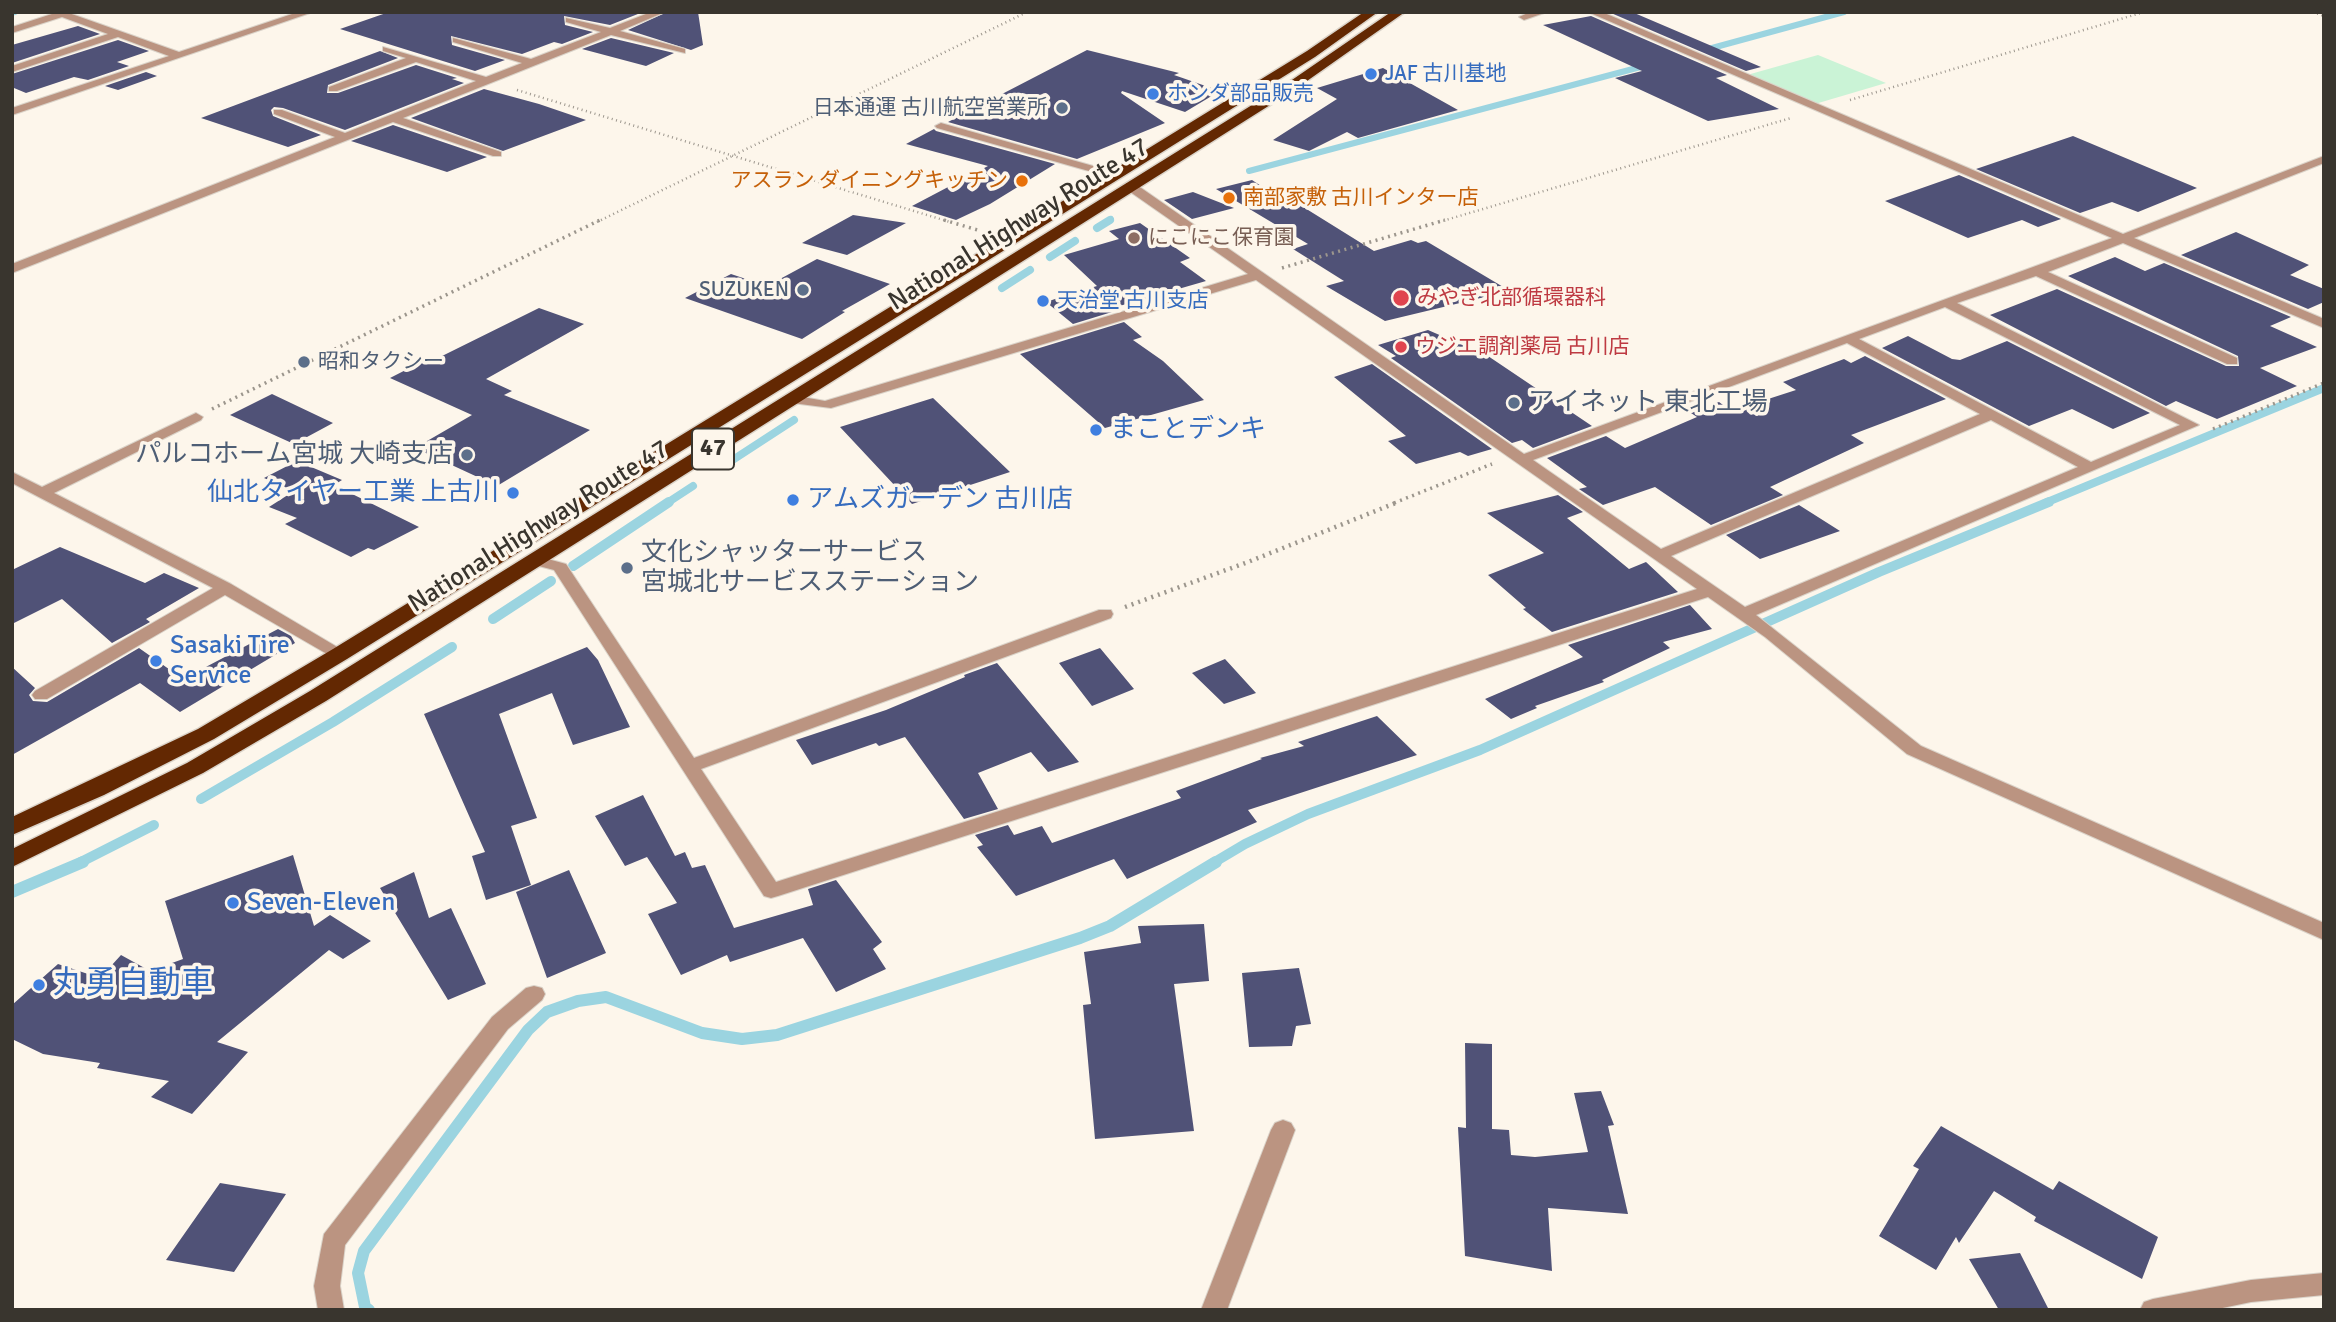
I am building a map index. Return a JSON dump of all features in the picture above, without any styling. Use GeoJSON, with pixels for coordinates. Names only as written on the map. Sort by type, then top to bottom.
{"type":"FeatureCollection","features":[{"type":"Feature","properties":{"kind":"highway","name":"National Highway Route 47"},"geometry":{"type":"LineString","coordinates":[[12,827],[206,734],[340,654],[1311,54],[1372,12]]}},
{"type":"Feature","properties":{"kind":"highway","name":"National Highway Route 47"},"geometry":{"type":"LineString","coordinates":[[12,859],[195,768],[537,561],[1293,85],[1399,12]]}},
{"type":"Feature","properties":{"kind":"street"},"geometry":{"type":"LineString","coordinates":[[12,113],[309,12]]}},
{"type":"Feature","properties":{"kind":"street"},"geometry":{"type":"LineString","coordinates":[[1524,17],[1542,12]]}},
{"type":"Feature","properties":{"kind":"street"},"geometry":{"type":"LineString","coordinates":[[1593,12],[2324,324]]}},
{"type":"Feature","properties":{"kind":"street"},"geometry":{"type":"LineString","coordinates":[[12,269],[611,32],[651,13]]}},
{"type":"Feature","properties":{"kind":"street"},"geometry":{"type":"LineString","coordinates":[[12,30],[62,15],[179,56]]}},
{"type":"Feature","properties":{"kind":"street"},"geometry":{"type":"LineString","coordinates":[[569,20],[681,51]]}},
{"type":"Feature","properties":{"kind":"street"},"geometry":{"type":"LineString","coordinates":[[12,69],[118,34]]}},
{"type":"Feature","properties":{"kind":"street"},"geometry":{"type":"LineString","coordinates":[[457,40],[532,63]]}},
{"type":"Feature","properties":{"kind":"street"},"geometry":{"type":"LineString","coordinates":[[387,49],[486,81]]}},
{"type":"Feature","properties":{"kind":"street"},"geometry":{"type":"LineString","coordinates":[[332,89],[416,58]]}},
{"type":"Feature","properties":{"kind":"street"},"geometry":{"type":"LineString","coordinates":[[278,112],[345,136]]}},
{"type":"Feature","properties":{"kind":"street"},"geometry":{"type":"LineString","coordinates":[[392,118],[497,154]]}},
{"type":"Feature","properties":{"kind":"street"},"geometry":{"type":"LineString","coordinates":[[941,126],[1114,175]]}},
{"type":"Feature","properties":{"kind":"street"},"geometry":{"type":"LineString","coordinates":[[1519,457],[1849,340],[1946,302],[2037,272],[2324,159]]}},
{"type":"Feature","properties":{"kind":"street"},"geometry":{"type":"LineString","coordinates":[[1130,186],[1771,633],[1914,750],[2324,932]]}},
{"type":"Feature","properties":{"kind":"street"},"geometry":{"type":"LineString","coordinates":[[2037,272],[2232,361]]}},
{"type":"Feature","properties":{"kind":"street"},"geometry":{"type":"LineString","coordinates":[[792,399],[826,405],[1258,275]]}},
{"type":"Feature","properties":{"kind":"street"},"geometry":{"type":"LineString","coordinates":[[1946,302],[2192,425]]}},
{"type":"Feature","properties":{"kind":"street"},"geometry":{"type":"LineString","coordinates":[[1849,340],[2091,468]]}},
{"type":"Feature","properties":{"kind":"street"},"geometry":{"type":"LineString","coordinates":[[1660,555],[1991,415]]}},
{"type":"Feature","properties":{"kind":"street"},"geometry":{"type":"LineString","coordinates":[[41,493],[196,417]]}},
{"type":"Feature","properties":{"kind":"street"},"geometry":{"type":"LineString","coordinates":[[1747,616],[2192,425]]}},
{"type":"Feature","properties":{"kind":"street"},"geometry":{"type":"LineString","coordinates":[[12,477],[225,588],[340,654]]}},
{"type":"Feature","properties":{"kind":"street"},"geometry":{"type":"LineString","coordinates":[[537,561],[560,568],[771,891],[1711,590]]}},
{"type":"Feature","properties":{"kind":"street"},"geometry":{"type":"LineString","coordinates":[[41,695],[225,588]]}},
{"type":"Feature","properties":{"kind":"street"},"geometry":{"type":"LineString","coordinates":[[691,766],[1105,614]]}},
{"type":"Feature","properties":{"kind":"street"},"geometry":{"type":"LineString","coordinates":[[331,1310],[327,1286],[333,1242],[500,1023],[534,994]]}},
{"type":"Feature","properties":{"kind":"street"},"geometry":{"type":"LineString","coordinates":[[1214,1310],[1283,1130]]}},
{"type":"Feature","properties":{"kind":"street"},"geometry":{"type":"LineString","coordinates":[[2153,1310],[2251,1291],[2324,1284]]}},
{"type":"Feature","properties":{"kind":"path"},"geometry":{"type":"LineString","coordinates":[[196,417],[1027,12]]}},
{"type":"Feature","properties":{"kind":"path"},"geometry":{"type":"LineString","coordinates":[[1258,275],[2144,12]]}},
{"type":"Feature","properties":{"kind":"path"},"geometry":{"type":"LineString","coordinates":[[2313,12],[2324,16]]}},
{"type":"Feature","properties":{"kind":"path"},"geometry":{"type":"LineString","coordinates":[[486,81],[1009,240]]}},
{"type":"Feature","properties":{"kind":"path"},"geometry":{"type":"LineString","coordinates":[[2192,425],[2211,430],[2324,383]]}},
{"type":"Feature","properties":{"kind":"path"},"geometry":{"type":"LineString","coordinates":[[1105,614],[1519,457]]}},
{"type":"Feature","properties":{"kind":"green space"},"geometry":{"type":"Polygon","coordinates":[[[1818,55],[1886,83],[1815,104],[1747,75],[1818,55]]]}},
{"type":"Feature","properties":{"kind":"building"},"geometry":{"type":"Polygon","coordinates":[[[389,12],[643,12],[610,25],[564,16],[565,25],[593,32],[562,44],[554,42],[522,54],[451,36],[452,45],[505,60],[475,71],[340,29],[389,12]]]}},
{"type":"Feature","properties":{"kind":"building"},"geometry":{"type":"Polygon","coordinates":[[[667,12],[698,12],[703,45],[691,50],[628,30],[667,12]]]}},
{"type":"Feature","properties":{"kind":"building"},"geometry":{"type":"Polygon","coordinates":[[[1632,12],[1761,67],[1746,71],[1611,13],[1632,12]]]}},
{"type":"Feature","properties":{"kind":"building"},"geometry":{"type":"Polygon","coordinates":[[[1591,16],[1727,75],[1716,78],[1779,109],[1708,121],[1615,78],[1642,71],[1543,25],[1591,16]]]}},
{"type":"Feature","properties":{"kind":"building"},"geometry":{"type":"Polygon","coordinates":[[[78,26],[100,34],[12,63],[12,45],[78,26]]]}},
{"type":"Feature","properties":{"kind":"building"},"geometry":{"type":"Polygon","coordinates":[[[611,38],[674,53],[646,66],[582,49],[611,38]]]}},
{"type":"Feature","properties":{"kind":"building"},"geometry":{"type":"Polygon","coordinates":[[[118,40],[149,51],[117,62],[129,66],[88,80],[74,77],[26,93],[14,88],[12,74],[118,40]]]}},
{"type":"Feature","properties":{"kind":"building"},"geometry":{"type":"Polygon","coordinates":[[[1087,50],[1179,73],[1174,75],[1220,91],[1185,112],[1122,91],[1121,93],[1165,123],[1077,159],[948,122],[1087,50]]]}},
{"type":"Feature","properties":{"kind":"building"},"geometry":{"type":"Polygon","coordinates":[[[380,51],[398,58],[328,85],[327,93],[338,93],[416,65],[457,78],[452,79],[464,83],[345,130],[274,107],[271,110],[273,116],[321,135],[288,147],[201,118],[380,51]]]}},
{"type":"Feature","properties":{"kind":"building"},"geometry":{"type":"Polygon","coordinates":[[[1383,68],[1458,110],[1358,138],[1347,132],[1309,151],[1273,140],[1337,99],[1317,88],[1383,68]]]}},
{"type":"Feature","properties":{"kind":"building"},"geometry":{"type":"Polygon","coordinates":[[[146,72],[157,76],[118,90],[105,86],[146,72]]]}},
{"type":"Feature","properties":{"kind":"building"},"geometry":{"type":"Polygon","coordinates":[[[484,89],[586,120],[503,151],[411,118],[484,89]]]}},
{"type":"Feature","properties":{"kind":"building"},"geometry":{"type":"Polygon","coordinates":[[[393,125],[487,157],[447,172],[351,141],[393,125]]]}},
{"type":"Feature","properties":{"kind":"building"},"geometry":{"type":"Polygon","coordinates":[[[934,129],[1055,164],[990,204],[956,220],[912,206],[988,166],[906,144],[934,129]]]}},
{"type":"Feature","properties":{"kind":"building"},"geometry":{"type":"Polygon","coordinates":[[[2073,136],[2197,188],[2138,212],[2112,202],[2080,213],[1976,169],[2073,136]]]}},
{"type":"Feature","properties":{"kind":"building"},"geometry":{"type":"Polygon","coordinates":[[[1959,175],[2061,219],[2038,227],[2022,220],[1968,238],[1885,201],[1959,175]]]}},
{"type":"Feature","properties":{"kind":"building"},"geometry":{"type":"Polygon","coordinates":[[[1252,180],[1285,202],[1292,200],[1374,251],[1411,240],[1418,243],[1426,241],[1510,291],[1385,321],[1326,286],[1344,281],[1293,249],[1308,244],[1216,189],[1252,180]]]}},
{"type":"Feature","properties":{"kind":"building"},"geometry":{"type":"Polygon","coordinates":[[[1193,192],[1234,208],[1192,219],[1164,200],[1193,192]]]}},
{"type":"Feature","properties":{"kind":"building"},"geometry":{"type":"Polygon","coordinates":[[[853,215],[906,223],[847,255],[802,243],[853,215]]]}},
{"type":"Feature","properties":{"kind":"building"},"geometry":{"type":"Polygon","coordinates":[[[1140,223],[1190,258],[1180,262],[1206,281],[1109,309],[1112,312],[1073,324],[1046,302],[1064,296],[1067,292],[1070,294],[1097,286],[1064,255],[1119,239],[1109,231],[1140,223]]]}},
{"type":"Feature","properties":{"kind":"building"},"geometry":{"type":"Polygon","coordinates":[[[2236,232],[2309,265],[2290,275],[2324,289],[2324,302],[2308,309],[2181,255],[2236,232]]]}},
{"type":"Feature","properties":{"kind":"building"},"geometry":{"type":"Polygon","coordinates":[[[2115,257],[2145,271],[2164,263],[2291,317],[2270,326],[2317,347],[2260,368],[2297,386],[2217,419],[2176,401],[2166,406],[1990,315],[2057,289],[2226,366],[2239,366],[2238,356],[2068,276],[2115,257]]]}},
{"type":"Feature","properties":{"kind":"building"},"geometry":{"type":"Polygon","coordinates":[[[817,259],[890,284],[842,311],[845,312],[802,339],[685,298],[731,274],[767,286],[817,259]]]}},
{"type":"Feature","properties":{"kind":"building"},"geometry":{"type":"Polygon","coordinates":[[[539,308],[584,324],[486,379],[512,391],[504,395],[590,430],[497,486],[415,448],[472,415],[390,378],[433,356],[438,358],[539,308]]]}},
{"type":"Feature","properties":{"kind":"building"},"geometry":{"type":"Polygon","coordinates":[[[1124,322],[1142,337],[1133,340],[1163,361],[1204,400],[1105,428],[1020,354],[1124,322]]]}},
{"type":"Feature","properties":{"kind":"building"},"geometry":{"type":"Polygon","coordinates":[[[1428,330],[1488,356],[1592,426],[1533,448],[1522,440],[1512,443],[1391,358],[1396,356],[1378,345],[1428,330]]]}},
{"type":"Feature","properties":{"kind":"building"},"geometry":{"type":"Polygon","coordinates":[[[1908,336],[1952,359],[1960,360],[2007,341],[2150,413],[2113,429],[2072,409],[2029,426],[1882,348],[1908,336]]]}},
{"type":"Feature","properties":{"kind":"building"},"geometry":{"type":"Polygon","coordinates":[[[1865,356],[1946,399],[1851,435],[1864,443],[1770,487],[1783,495],[1711,525],[1655,487],[1603,505],[1579,489],[1587,487],[1547,458],[1606,436],[1625,448],[1697,417],[1691,413],[1719,402],[1731,411],[1796,390],[1783,382],[1844,359],[1851,363],[1865,356]]]}},
{"type":"Feature","properties":{"kind":"building"},"geometry":{"type":"Polygon","coordinates":[[[1372,364],[1492,449],[1468,456],[1460,452],[1416,464],[1388,441],[1406,436],[1334,377],[1372,364]]]}},
{"type":"Feature","properties":{"kind":"building"},"geometry":{"type":"Polygon","coordinates":[[[272,394],[333,423],[294,444],[230,415],[272,394]]]}},
{"type":"Feature","properties":{"kind":"building"},"geometry":{"type":"Polygon","coordinates":[[[933,398],[1010,472],[912,504],[840,427],[933,398]]]}},
{"type":"Feature","properties":{"kind":"building"},"geometry":{"type":"Polygon","coordinates":[[[297,461],[342,480],[334,485],[419,527],[374,550],[368,548],[351,557],[285,524],[297,518],[269,507],[294,491],[264,478],[297,461]]]}},
{"type":"Feature","properties":{"kind":"building"},"geometry":{"type":"Polygon","coordinates":[[[1558,495],[1583,512],[1567,518],[1629,569],[1646,562],[1678,592],[1552,632],[1523,609],[1526,608],[1488,575],[1544,553],[1487,513],[1558,495]]]}},
{"type":"Feature","properties":{"kind":"building"},"geometry":{"type":"Polygon","coordinates":[[[1799,505],[1840,531],[1760,559],[1726,535],[1799,505]]]}},
{"type":"Feature","properties":{"kind":"building"},"geometry":{"type":"Polygon","coordinates":[[[60,547],[145,583],[164,573],[199,588],[146,619],[150,622],[112,643],[62,599],[12,624],[12,570],[60,547]]]}},
{"type":"Feature","properties":{"kind":"building"},"geometry":{"type":"Polygon","coordinates":[[[1690,605],[1712,629],[1663,642],[1670,648],[1602,680],[1604,682],[1535,706],[1537,708],[1511,719],[1485,699],[1583,657],[1568,645],[1690,605]]]}},
{"type":"Feature","properties":{"kind":"building"},"geometry":{"type":"Polygon","coordinates":[[[278,629],[291,636],[295,643],[180,712],[140,683],[12,755],[12,667],[35,688],[29,695],[33,701],[47,702],[139,648],[183,679],[278,629]]]}},
{"type":"Feature","properties":{"kind":"building"},"geometry":{"type":"Polygon","coordinates":[[[587,647],[598,660],[630,727],[573,745],[552,693],[499,714],[537,818],[511,826],[531,885],[486,900],[472,856],[485,852],[424,714],[587,647]]]}},
{"type":"Feature","properties":{"kind":"building"},"geometry":{"type":"Polygon","coordinates":[[[1100,648],[1134,689],[1092,706],[1059,663],[1100,648]]]}},
{"type":"Feature","properties":{"kind":"building"},"geometry":{"type":"Polygon","coordinates":[[[1225,659],[1256,693],[1224,704],[1192,673],[1225,659]]]}},
{"type":"Feature","properties":{"kind":"building"},"geometry":{"type":"Polygon","coordinates":[[[997,663],[1079,762],[1048,772],[1031,752],[978,773],[998,809],[964,819],[905,737],[879,746],[876,743],[812,765],[796,740],[886,710],[997,663]]]}},
{"type":"Feature","properties":{"kind":"building"},"geometry":{"type":"Polygon","coordinates":[[[1377,716],[1417,755],[1248,810],[1257,822],[1127,879],[1114,859],[1016,896],[977,847],[983,845],[975,835],[1008,825],[1014,835],[1042,826],[1052,843],[1181,798],[1176,791],[1262,759],[1260,758],[1304,746],[1298,742],[1377,716]]]}},
{"type":"Feature","properties":{"kind":"building"},"geometry":{"type":"Polygon","coordinates":[[[643,795],[675,856],[685,852],[692,868],[705,865],[734,928],[813,905],[808,889],[836,880],[882,942],[873,949],[886,969],[836,992],[803,938],[730,962],[727,955],[681,975],[648,914],[677,903],[647,857],[625,866],[595,816],[643,795]]]}},
{"type":"Feature","properties":{"kind":"building"},"geometry":{"type":"Polygon","coordinates":[[[293,855],[314,926],[330,915],[371,941],[343,959],[329,950],[217,1042],[248,1052],[192,1114],[151,1097],[169,1081],[97,1068],[100,1063],[43,1054],[12,1039],[12,1005],[58,964],[100,978],[121,955],[150,971],[183,959],[165,901],[293,855]]]}},
{"type":"Feature","properties":{"kind":"building"},"geometry":{"type":"Polygon","coordinates":[[[569,870],[606,953],[547,978],[516,892],[569,870]]]}},
{"type":"Feature","properties":{"kind":"building"},"geometry":{"type":"Polygon","coordinates":[[[414,872],[429,918],[451,908],[486,984],[448,1000],[380,888],[414,872]]]}},
{"type":"Feature","properties":{"kind":"building"},"geometry":{"type":"Polygon","coordinates":[[[1204,924],[1209,981],[1174,984],[1194,1131],[1095,1139],[1083,1005],[1091,1004],[1084,952],[1141,943],[1138,926],[1204,924]]]}},
{"type":"Feature","properties":{"kind":"building"},"geometry":{"type":"Polygon","coordinates":[[[1299,968],[1311,1024],[1296,1026],[1292,1046],[1249,1047],[1242,973],[1299,968]]]}},
{"type":"Feature","properties":{"kind":"building"},"geometry":{"type":"Polygon","coordinates":[[[1465,1043],[1492,1044],[1492,1129],[1509,1130],[1511,1155],[1535,1157],[1588,1152],[1574,1093],[1601,1091],[1614,1125],[1608,1126],[1628,1214],[1548,1208],[1552,1271],[1465,1256],[1458,1127],[1466,1128],[1465,1043]]]}},
{"type":"Feature","properties":{"kind":"building"},"geometry":{"type":"Polygon","coordinates":[[[1941,1126],[2053,1190],[2059,1181],[2158,1237],[2142,1279],[2034,1221],[2036,1217],[1994,1191],[1959,1243],[1956,1237],[1936,1270],[1879,1236],[1919,1169],[1913,1166],[1941,1126]]]}},
{"type":"Feature","properties":{"kind":"building"},"geometry":{"type":"Polygon","coordinates":[[[220,1183],[286,1194],[234,1272],[166,1260],[220,1183]]]}},
{"type":"Feature","properties":{"kind":"building"},"geometry":{"type":"Polygon","coordinates":[[[2020,1253],[2049,1310],[1999,1310],[1969,1259],[2020,1253]]]}},
{"type":"Feature","properties":{"kind":"waterway"},"geometry":{"type":"LineString","coordinates":[[1712,48],[1844,12]]}},
{"type":"Feature","properties":{"kind":"waterway"},"geometry":{"type":"LineString","coordinates":[[1249,171],[1648,65]]}},
{"type":"Feature","properties":{"kind":"waterway"},"geometry":{"type":"LineString","coordinates":[[1097,228],[1108,221]]}},
{"type":"Feature","properties":{"kind":"waterway"},"geometry":{"type":"LineString","coordinates":[[1050,257],[1075,241]]}},
{"type":"Feature","properties":{"kind":"waterway"},"geometry":{"type":"LineString","coordinates":[[1002,288],[1030,270]]}},
{"type":"Feature","properties":{"kind":"waterway"},"geometry":{"type":"LineString","coordinates":[[2045,503],[2324,388]]}},
{"type":"Feature","properties":{"kind":"waterway"},"geometry":{"type":"LineString","coordinates":[[728,463],[794,420]]}},
{"type":"Feature","properties":{"kind":"waterway"},"geometry":{"type":"LineString","coordinates":[[667,503],[693,486]]}},
{"type":"Feature","properties":{"kind":"waterway"},"geometry":{"type":"LineString","coordinates":[[573,566],[669,502]]}},
{"type":"Feature","properties":{"kind":"waterway"},"geometry":{"type":"LineString","coordinates":[[1213,863],[1245,844],[1308,814],[1480,750],[1879,572],[2049,502]]}},
{"type":"Feature","properties":{"kind":"waterway"},"geometry":{"type":"LineString","coordinates":[[493,619],[551,581]]}},
{"type":"Feature","properties":{"kind":"waterway"},"geometry":{"type":"LineString","coordinates":[[201,799],[333,722],[452,647]]}},
{"type":"Feature","properties":{"kind":"waterway"},"geometry":{"type":"LineString","coordinates":[[79,863],[154,825]]}},
{"type":"Feature","properties":{"kind":"waterway"},"geometry":{"type":"LineString","coordinates":[[12,892],[83,862]]}},
{"type":"Feature","properties":{"kind":"waterway"},"geometry":{"type":"LineString","coordinates":[[369,1310],[365,1307],[358,1273],[364,1251],[528,1030],[547,1012],[578,1001],[606,997],[702,1033],[742,1039],[777,1035],[1080,938],[1110,926],[1216,862]]}},
{"type":"Feature","properties":{"kind":"place","name":"JAF 古川基地"},"geometry":{"type":"Point","coordinates":[1371,74]}},
{"type":"Feature","properties":{"kind":"place","name":"ホンダ部品販売"},"geometry":{"type":"Point","coordinates":[1153,94]}},
{"type":"Feature","properties":{"kind":"place","name":"日本通運 古川航空営業所"},"geometry":{"type":"Point","coordinates":[1062,108]}},
{"type":"Feature","properties":{"kind":"place","name":"アスラン ダイニングキッチン"},"geometry":{"type":"Point","coordinates":[1022,181]}},
{"type":"Feature","properties":{"kind":"place","name":"南部家敷 古川インター店"},"geometry":{"type":"Point","coordinates":[1229,198]}},
{"type":"Feature","properties":{"kind":"place","name":"にこにこ保育園"},"geometry":{"type":"Point","coordinates":[1134,238]}},
{"type":"Feature","properties":{"kind":"place","name":"SUZUKEN"},"geometry":{"type":"Point","coordinates":[803,290]}},
{"type":"Feature","properties":{"kind":"place","name":"みやぎ北部循環器科"},"geometry":{"type":"Point","coordinates":[1401,298]}},
{"type":"Feature","properties":{"kind":"place","name":"天治堂 古川支店"},"geometry":{"type":"Point","coordinates":[1043,301]}},
{"type":"Feature","properties":{"kind":"place","name":"ウジエ調剤薬局 古川店"},"geometry":{"type":"Point","coordinates":[1401,347]}},
{"type":"Feature","properties":{"kind":"place","name":"昭和タクシー"},"geometry":{"type":"Point","coordinates":[304,362]}},
{"type":"Feature","properties":{"kind":"place","name":"アイネット 東北工場"},"geometry":{"type":"Point","coordinates":[1514,403]}},
{"type":"Feature","properties":{"kind":"place","name":"まことデンキ"},"geometry":{"type":"Point","coordinates":[1096,430]}},
{"type":"Feature","properties":{"kind":"place","name":"パルコホーム宮城 大崎支店"},"geometry":{"type":"Point","coordinates":[467,455]}},
{"type":"Feature","properties":{"kind":"place","name":"仙北タイヤー工業 上古川"},"geometry":{"type":"Point","coordinates":[513,493]}},
{"type":"Feature","properties":{"kind":"place","name":"アムズガーデン 古川店"},"geometry":{"type":"Point","coordinates":[793,500]}},
{"type":"Feature","properties":{"kind":"place","name":"文化シャッターサービス 宮城北サービスステーション"},"geometry":{"type":"Point","coordinates":[627,568]}},
{"type":"Feature","properties":{"kind":"place","name":"Sasaki Tire Service"},"geometry":{"type":"Point","coordinates":[156,661]}},
{"type":"Feature","properties":{"kind":"place","name":"Seven-Eleven"},"geometry":{"type":"Point","coordinates":[233,903]}},
{"type":"Feature","properties":{"kind":"place","name":"丸勇自動車"},"geometry":{"type":"Point","coordinates":[39,985]}}]}
